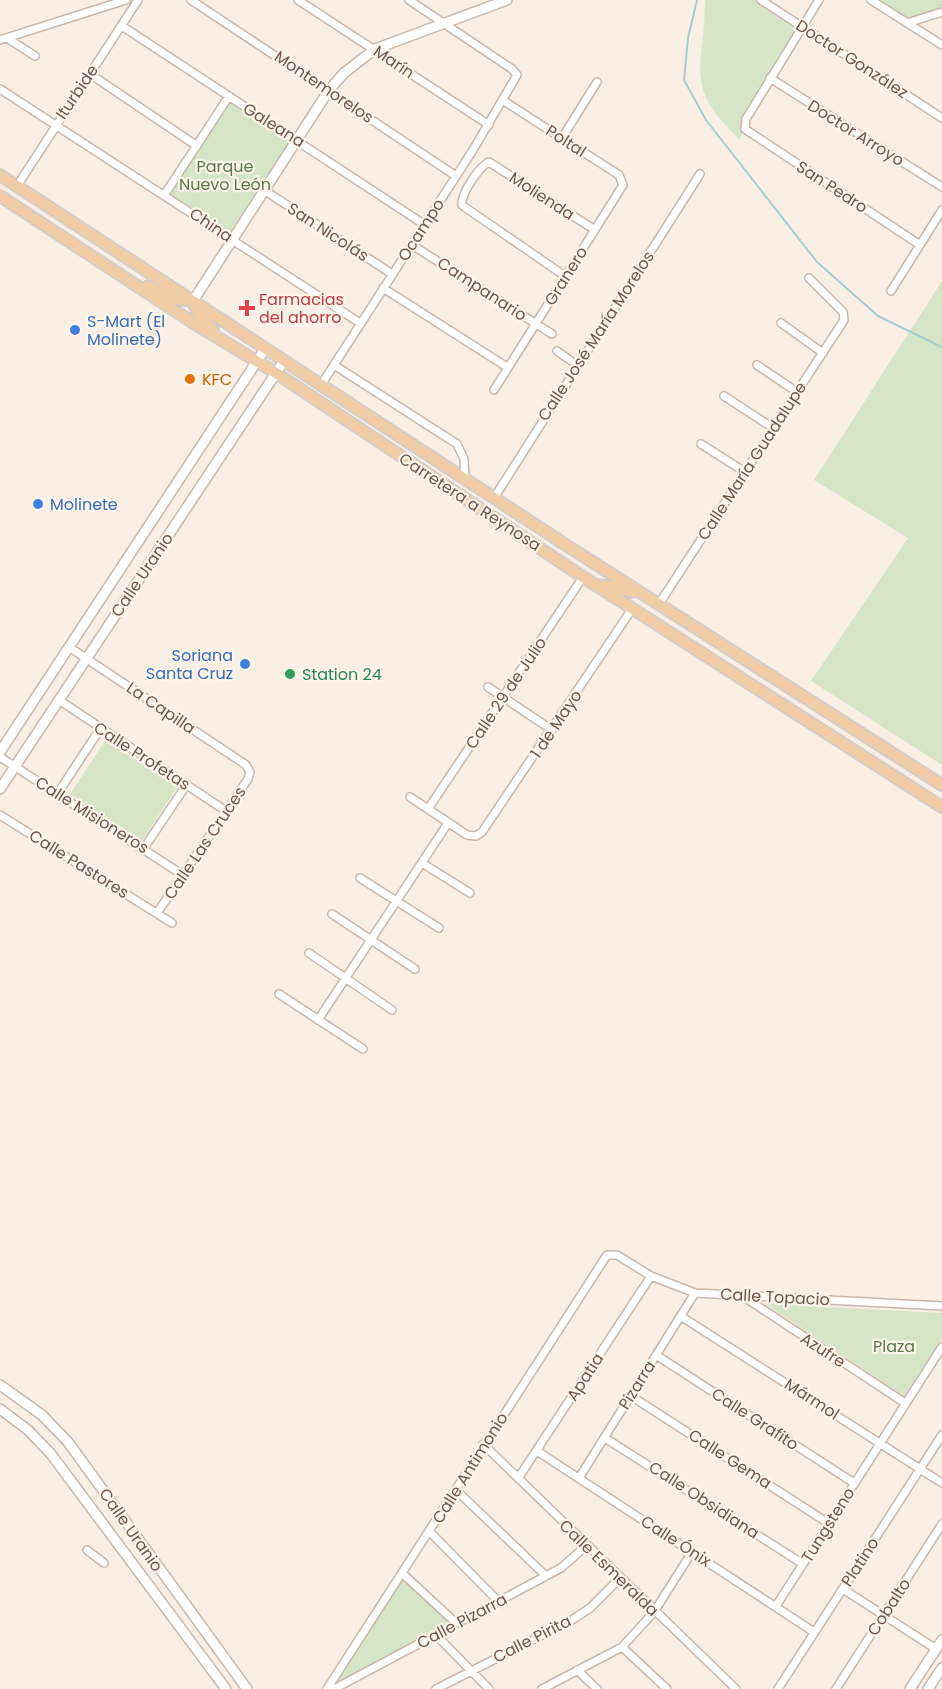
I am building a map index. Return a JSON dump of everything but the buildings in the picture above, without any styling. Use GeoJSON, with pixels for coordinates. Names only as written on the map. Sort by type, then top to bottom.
{"type":"FeatureCollection","features":[{"type":"Feature","properties":{"kind":"main road","name":"Carretera a Reynosa"},"geometry":{"type":"LineString","coordinates":[[0,175],[566,545],[942,785]]}},
{"type":"Feature","properties":{"kind":"main road","name":"Carretera a Reynosa"},"geometry":{"type":"LineString","coordinates":[[0,196],[276,373],[567,567],[942,807]]}},
{"type":"Feature","properties":{"kind":"main road"},"geometry":{"type":"LineString","coordinates":[[128,280],[148,285],[175,298],[193,301],[199,314],[224,341]]}},
{"type":"Feature","properties":{"kind":"main road"},"geometry":{"type":"LineString","coordinates":[[362,430],[378,428],[406,440]]}},
{"type":"Feature","properties":{"kind":"main road"},"geometry":{"type":"LineString","coordinates":[[566,545],[579,559],[577,564],[567,567]]}},
{"type":"Feature","properties":{"kind":"main road"},"geometry":{"type":"LineString","coordinates":[[597,585],[615,586],[646,596]]}},
{"type":"Feature","properties":{"kind":"main road"},"geometry":{"type":"LineString","coordinates":[[632,609],[640,605],[649,605],[691,625]]}},
{"type":"Feature","properties":{"kind":"street"},"geometry":{"type":"LineString","coordinates":[[4,39],[126,0]]}},
{"type":"Feature","properties":{"kind":"street","name":"Iturbide"},"geometry":{"type":"LineString","coordinates":[[17,186],[55,124],[138,0]]}},
{"type":"Feature","properties":{"kind":"street","name":"Montemorelos"},"geometry":{"type":"LineString","coordinates":[[191,0],[456,176]]}},
{"type":"Feature","properties":{"kind":"street","name":"Marín"},"geometry":{"type":"LineString","coordinates":[[298,0],[489,125]]}},
{"type":"Feature","properties":{"kind":"street"},"geometry":{"type":"LineString","coordinates":[[409,0],[444,23]]}},
{"type":"Feature","properties":{"kind":"street"},"geometry":{"type":"LineString","coordinates":[[193,301],[329,90],[357,61],[375,49],[507,0]]}},
{"type":"Feature","properties":{"kind":"street","name":"Doctor González"},"geometry":{"type":"LineString","coordinates":[[762,0],[942,118]]}},
{"type":"Feature","properties":{"kind":"street"},"geometry":{"type":"LineString","coordinates":[[770,78],[819,0]]}},
{"type":"Feature","properties":{"kind":"street"},"geometry":{"type":"LineString","coordinates":[[871,0],[942,45]]}},
{"type":"Feature","properties":{"kind":"street"},"geometry":{"type":"LineString","coordinates":[[907,23],[942,12]]}},
{"type":"Feature","properties":{"kind":"street","name":"Ocampo"},"geometry":{"type":"LineString","coordinates":[[321,385],[489,125],[504,101],[517,73],[444,23]]}},
{"type":"Feature","properties":{"kind":"street","name":"Galeana"},"geometry":{"type":"LineString","coordinates":[[122,26],[425,225]]}},
{"type":"Feature","properties":{"kind":"street"},"geometry":{"type":"LineString","coordinates":[[4,39],[34,56]]}},
{"type":"Feature","properties":{"kind":"street"},"geometry":{"type":"LineString","coordinates":[[90,74],[197,146]]}},
{"type":"Feature","properties":{"kind":"street","name":"San Pedro"},"geometry":{"type":"LineString","coordinates":[[770,78],[746,119],[745,129],[920,245]]}},
{"type":"Feature","properties":{"kind":"street","name":"Doctor Arroyo"},"geometry":{"type":"LineString","coordinates":[[770,78],[942,187]]}},
{"type":"Feature","properties":{"kind":"street"},"geometry":{"type":"LineString","coordinates":[[562,138],[597,82]]}},
{"type":"Feature","properties":{"kind":"street","name":"China"},"geometry":{"type":"LineString","coordinates":[[0,89],[165,194],[360,323]]}},
{"type":"Feature","properties":{"kind":"street"},"geometry":{"type":"LineString","coordinates":[[165,194],[229,96]]}},
{"type":"Feature","properties":{"kind":"street","name":"Poltal"},"geometry":{"type":"LineString","coordinates":[[504,101],[619,176],[623,185]]}},
{"type":"Feature","properties":{"kind":"street","name":"Molienda"},"geometry":{"type":"LineString","coordinates":[[565,276],[462,205],[462,198],[483,165],[489,162],[595,230]]}},
{"type":"Feature","properties":{"kind":"street","name":"Calle José María Morelos"},"geometry":{"type":"LineString","coordinates":[[494,498],[700,174]]}},
{"type":"Feature","properties":{"kind":"street","name":"Granero"},"geometry":{"type":"LineString","coordinates":[[494,390],[623,185]]}},
{"type":"Feature","properties":{"kind":"street","name":"San Nicolás"},"geometry":{"type":"LineString","coordinates":[[264,190],[392,274]]}},
{"type":"Feature","properties":{"kind":"street"},"geometry":{"type":"LineString","coordinates":[[891,291],[942,210]]}},
{"type":"Feature","properties":{"kind":"street","name":"Campanario"},"geometry":{"type":"LineString","coordinates":[[412,245],[552,334]]}},
{"type":"Feature","properties":{"kind":"street","name":"Calle María Guadalupe"},"geometry":{"type":"LineString","coordinates":[[659,604],[845,318],[809,279]]}},
{"type":"Feature","properties":{"kind":"street"},"geometry":{"type":"LineString","coordinates":[[383,288],[507,367]]}},
{"type":"Feature","properties":{"kind":"street"},"geometry":{"type":"LineString","coordinates":[[781,323],[823,352]]}},
{"type":"Feature","properties":{"kind":"street","name":"Calle Uranio"},"geometry":{"type":"LineString","coordinates":[[0,752],[265,349]]}},
{"type":"Feature","properties":{"kind":"street"},"geometry":{"type":"LineString","coordinates":[[557,351],[578,365]]}},
{"type":"Feature","properties":{"kind":"street","name":"Calle Uranio"},"geometry":{"type":"LineString","coordinates":[[0,789],[284,362]]}},
{"type":"Feature","properties":{"kind":"street"},"geometry":{"type":"LineString","coordinates":[[334,365],[457,444],[464,459],[465,479]]}},
{"type":"Feature","properties":{"kind":"street"},"geometry":{"type":"LineString","coordinates":[[757,365],[797,392]]}},
{"type":"Feature","properties":{"kind":"street"},"geometry":{"type":"LineString","coordinates":[[724,396],[773,428]]}},
{"type":"Feature","properties":{"kind":"street"},"geometry":{"type":"LineString","coordinates":[[701,444],[745,472]]}},
{"type":"Feature","properties":{"kind":"street","name":"Calle 29 de Julio"},"geometry":{"type":"LineString","coordinates":[[428,809],[584,578]]}},
{"type":"Feature","properties":{"kind":"street","name":"1 de Mayo"},"geometry":{"type":"LineString","coordinates":[[448,823],[467,836],[476,836],[482,832],[632,609]]}},
{"type":"Feature","properties":{"kind":"street","name":"La Capilla"},"geometry":{"type":"LineString","coordinates":[[69,647],[246,765],[250,772]]}},
{"type":"Feature","properties":{"kind":"street"},"geometry":{"type":"LineString","coordinates":[[488,687],[552,730]]}},
{"type":"Feature","properties":{"kind":"street","name":"Calle Profetas"},"geometry":{"type":"LineString","coordinates":[[59,700],[226,811]]}},
{"type":"Feature","properties":{"kind":"street"},"geometry":{"type":"LineString","coordinates":[[58,793],[100,729]]}},
{"type":"Feature","properties":{"kind":"street","name":"Calle Misioneros"},"geometry":{"type":"LineString","coordinates":[[0,757],[183,874]]}},
{"type":"Feature","properties":{"kind":"street","name":"Calle Las Cruces"},"geometry":{"type":"LineString","coordinates":[[158,913],[250,772]]}},
{"type":"Feature","properties":{"kind":"street"},"geometry":{"type":"LineString","coordinates":[[144,848],[187,784]]}},
{"type":"Feature","properties":{"kind":"street"},"geometry":{"type":"LineString","coordinates":[[318,1020],[448,823],[410,797]]}},
{"type":"Feature","properties":{"kind":"street","name":"Calle Pastores"},"geometry":{"type":"LineString","coordinates":[[0,814],[172,923]]}},
{"type":"Feature","properties":{"kind":"street"},"geometry":{"type":"LineString","coordinates":[[422,863],[470,893]]}},
{"type":"Feature","properties":{"kind":"street"},"geometry":{"type":"LineString","coordinates":[[360,878],[439,928]]}},
{"type":"Feature","properties":{"kind":"street"},"geometry":{"type":"LineString","coordinates":[[332,914],[415,969]]}},
{"type":"Feature","properties":{"kind":"street"},"geometry":{"type":"LineString","coordinates":[[309,954],[392,1010]]}},
{"type":"Feature","properties":{"kind":"street"},"geometry":{"type":"LineString","coordinates":[[279,994],[363,1049]]}},
{"type":"Feature","properties":{"kind":"street","name":"Calle Antimonio"},"geometry":{"type":"LineString","coordinates":[[327,1689],[457,1491],[483,1444],[600,1263],[607,1255],[617,1255]]}},
{"type":"Feature","properties":{"kind":"street","name":"Calle Topacio"},"geometry":{"type":"LineString","coordinates":[[617,1255],[651,1276],[695,1293],[942,1306]]}},
{"type":"Feature","properties":{"kind":"street","name":"Apatia"},"geometry":{"type":"LineString","coordinates":[[519,1478],[651,1276]]}},
{"type":"Feature","properties":{"kind":"street","name":"Pizarra"},"geometry":{"type":"LineString","coordinates":[[579,1478],[695,1293]]}},
{"type":"Feature","properties":{"kind":"street","name":"Azufre"},"geometry":{"type":"LineString","coordinates":[[741,1296],[905,1403]]}},
{"type":"Feature","properties":{"kind":"street","name":"Mármol"},"geometry":{"type":"LineString","coordinates":[[682,1317],[942,1483]]}},
{"type":"Feature","properties":{"kind":"street","name":"Tungsteno"},"geometry":{"type":"LineString","coordinates":[[776,1606],[942,1347]]}},
{"type":"Feature","properties":{"kind":"street","name":"Calle Grafito"},"geometry":{"type":"LineString","coordinates":[[656,1355],[854,1483]]}},
{"type":"Feature","properties":{"kind":"street","name":"Calle Uranio"},"geometry":{"type":"LineString","coordinates":[[0,1385],[42,1415],[68,1442],[247,1689]]}},
{"type":"Feature","properties":{"kind":"street","name":"Calle Gema"},"geometry":{"type":"LineString","coordinates":[[631,1396],[828,1523]]}},
{"type":"Feature","properties":{"kind":"street","name":"Calle Uranio"},"geometry":{"type":"LineString","coordinates":[[0,1409],[28,1430],[51,1454],[226,1689]]}},
{"type":"Feature","properties":{"kind":"street","name":"Platino"},"geometry":{"type":"LineString","coordinates":[[778,1689],[942,1435]]}},
{"type":"Feature","properties":{"kind":"street","name":"Calle Obsidiana"},"geometry":{"type":"LineString","coordinates":[[605,1438],[803,1564]]}},
{"type":"Feature","properties":{"kind":"street","name":"Calle Esmeralda"},"geometry":{"type":"LineString","coordinates":[[483,1444],[736,1689]]}},
{"type":"Feature","properties":{"kind":"street","name":"Calle Ónix"},"geometry":{"type":"LineString","coordinates":[[537,1451],[814,1632]]}},
{"type":"Feature","properties":{"kind":"street"},"geometry":{"type":"LineString","coordinates":[[457,1491],[546,1576]]}},
{"type":"Feature","properties":{"kind":"street","name":"Cobalto"},"geometry":{"type":"LineString","coordinates":[[836,1689],[942,1524]]}},
{"type":"Feature","properties":{"kind":"street"},"geometry":{"type":"LineString","coordinates":[[430,1532],[498,1601]]}},
{"type":"Feature","properties":{"kind":"street","name":"Calle Pizarra"},"geometry":{"type":"LineString","coordinates":[[334,1689],[561,1568],[586,1546]]}},
{"type":"Feature","properties":{"kind":"street"},"geometry":{"type":"LineString","coordinates":[[87,1550],[104,1563]]}},
{"type":"Feature","properties":{"kind":"street"},"geometry":{"type":"LineString","coordinates":[[542,1689],[622,1647],[654,1612],[693,1552]]}},
{"type":"Feature","properties":{"kind":"street"},"geometry":{"type":"LineString","coordinates":[[402,1573],[456,1623]]}},
{"type":"Feature","properties":{"kind":"street","name":"Calle Pirita"},"geometry":{"type":"LineString","coordinates":[[436,1689],[572,1620],[590,1608],[620,1578]]}},
{"type":"Feature","properties":{"kind":"street"},"geometry":{"type":"LineString","coordinates":[[843,1589],[936,1649]]}},
{"type":"Feature","properties":{"kind":"street"},"geometry":{"type":"LineString","coordinates":[[436,1635],[489,1689]]}},
{"type":"Feature","properties":{"kind":"street"},"geometry":{"type":"LineString","coordinates":[[910,1689],[942,1640]]}},
{"type":"Feature","properties":{"kind":"street"},"geometry":{"type":"LineString","coordinates":[[622,1647],[667,1689]]}},
{"type":"Feature","properties":{"kind":"street"},"geometry":{"type":"LineString","coordinates":[[928,1689],[942,1668]]}},
{"type":"Feature","properties":{"kind":"street"},"geometry":{"type":"LineString","coordinates":[[577,1670],[597,1689]]}},
{"type":"Feature","properties":{"kind":"green space"},"geometry":{"type":"Polygon","coordinates":[[[705,0],[761,0],[802,27],[746,119],[740,140],[722,121],[703,89],[700,75],[705,0]]]}},
{"type":"Feature","properties":{"kind":"green space"},"geometry":{"type":"Polygon","coordinates":[[[871,0],[942,0],[942,13],[907,23],[871,0]]]}},
{"type":"Feature","properties":{"kind":"green space","name":"Parque Nuevo León"},"geometry":{"type":"Polygon","coordinates":[[[229,96],[297,139],[233,239],[165,194],[229,96]]]}},
{"type":"Feature","properties":{"kind":"green space"},"geometry":{"type":"Polygon","coordinates":[[[942,281],[942,765],[811,681],[908,538],[814,480],[942,281]]]}},
{"type":"Feature","properties":{"kind":"green space"},"geometry":{"type":"Polygon","coordinates":[[[105,741],[178,786],[142,841],[70,794],[105,741]]]}},
{"type":"Feature","properties":{"kind":"green space","name":"Plaza"},"geometry":{"type":"Polygon","coordinates":[[[766,1304],[942,1313],[942,1339],[905,1397],[766,1304]]]}},
{"type":"Feature","properties":{"kind":"green space"},"geometry":{"type":"Polygon","coordinates":[[[402,1573],[456,1623],[327,1689],[402,1573]]]}},
{"type":"Feature","properties":{"kind":"waterway"},"geometry":{"type":"LineString","coordinates":[[697,0],[688,38],[684,80],[706,120],[817,262],[878,316],[942,347]]}},
{"type":"Feature","properties":{"kind":"place","name":"Farmacias del ahorro"},"geometry":{"type":"Point","coordinates":[247,308]}},
{"type":"Feature","properties":{"kind":"place","name":"S-Mart (El Molinete)"},"geometry":{"type":"Point","coordinates":[75,330]}},
{"type":"Feature","properties":{"kind":"place","name":"KFC"},"geometry":{"type":"Point","coordinates":[190,379]}},
{"type":"Feature","properties":{"kind":"place","name":"Molinete"},"geometry":{"type":"Point","coordinates":[38,504]}},
{"type":"Feature","properties":{"kind":"place","name":"Soriana Santa Cruz"},"geometry":{"type":"Point","coordinates":[245,664]}},
{"type":"Feature","properties":{"kind":"place","name":"Station 24"},"geometry":{"type":"Point","coordinates":[290,674]}}]}
